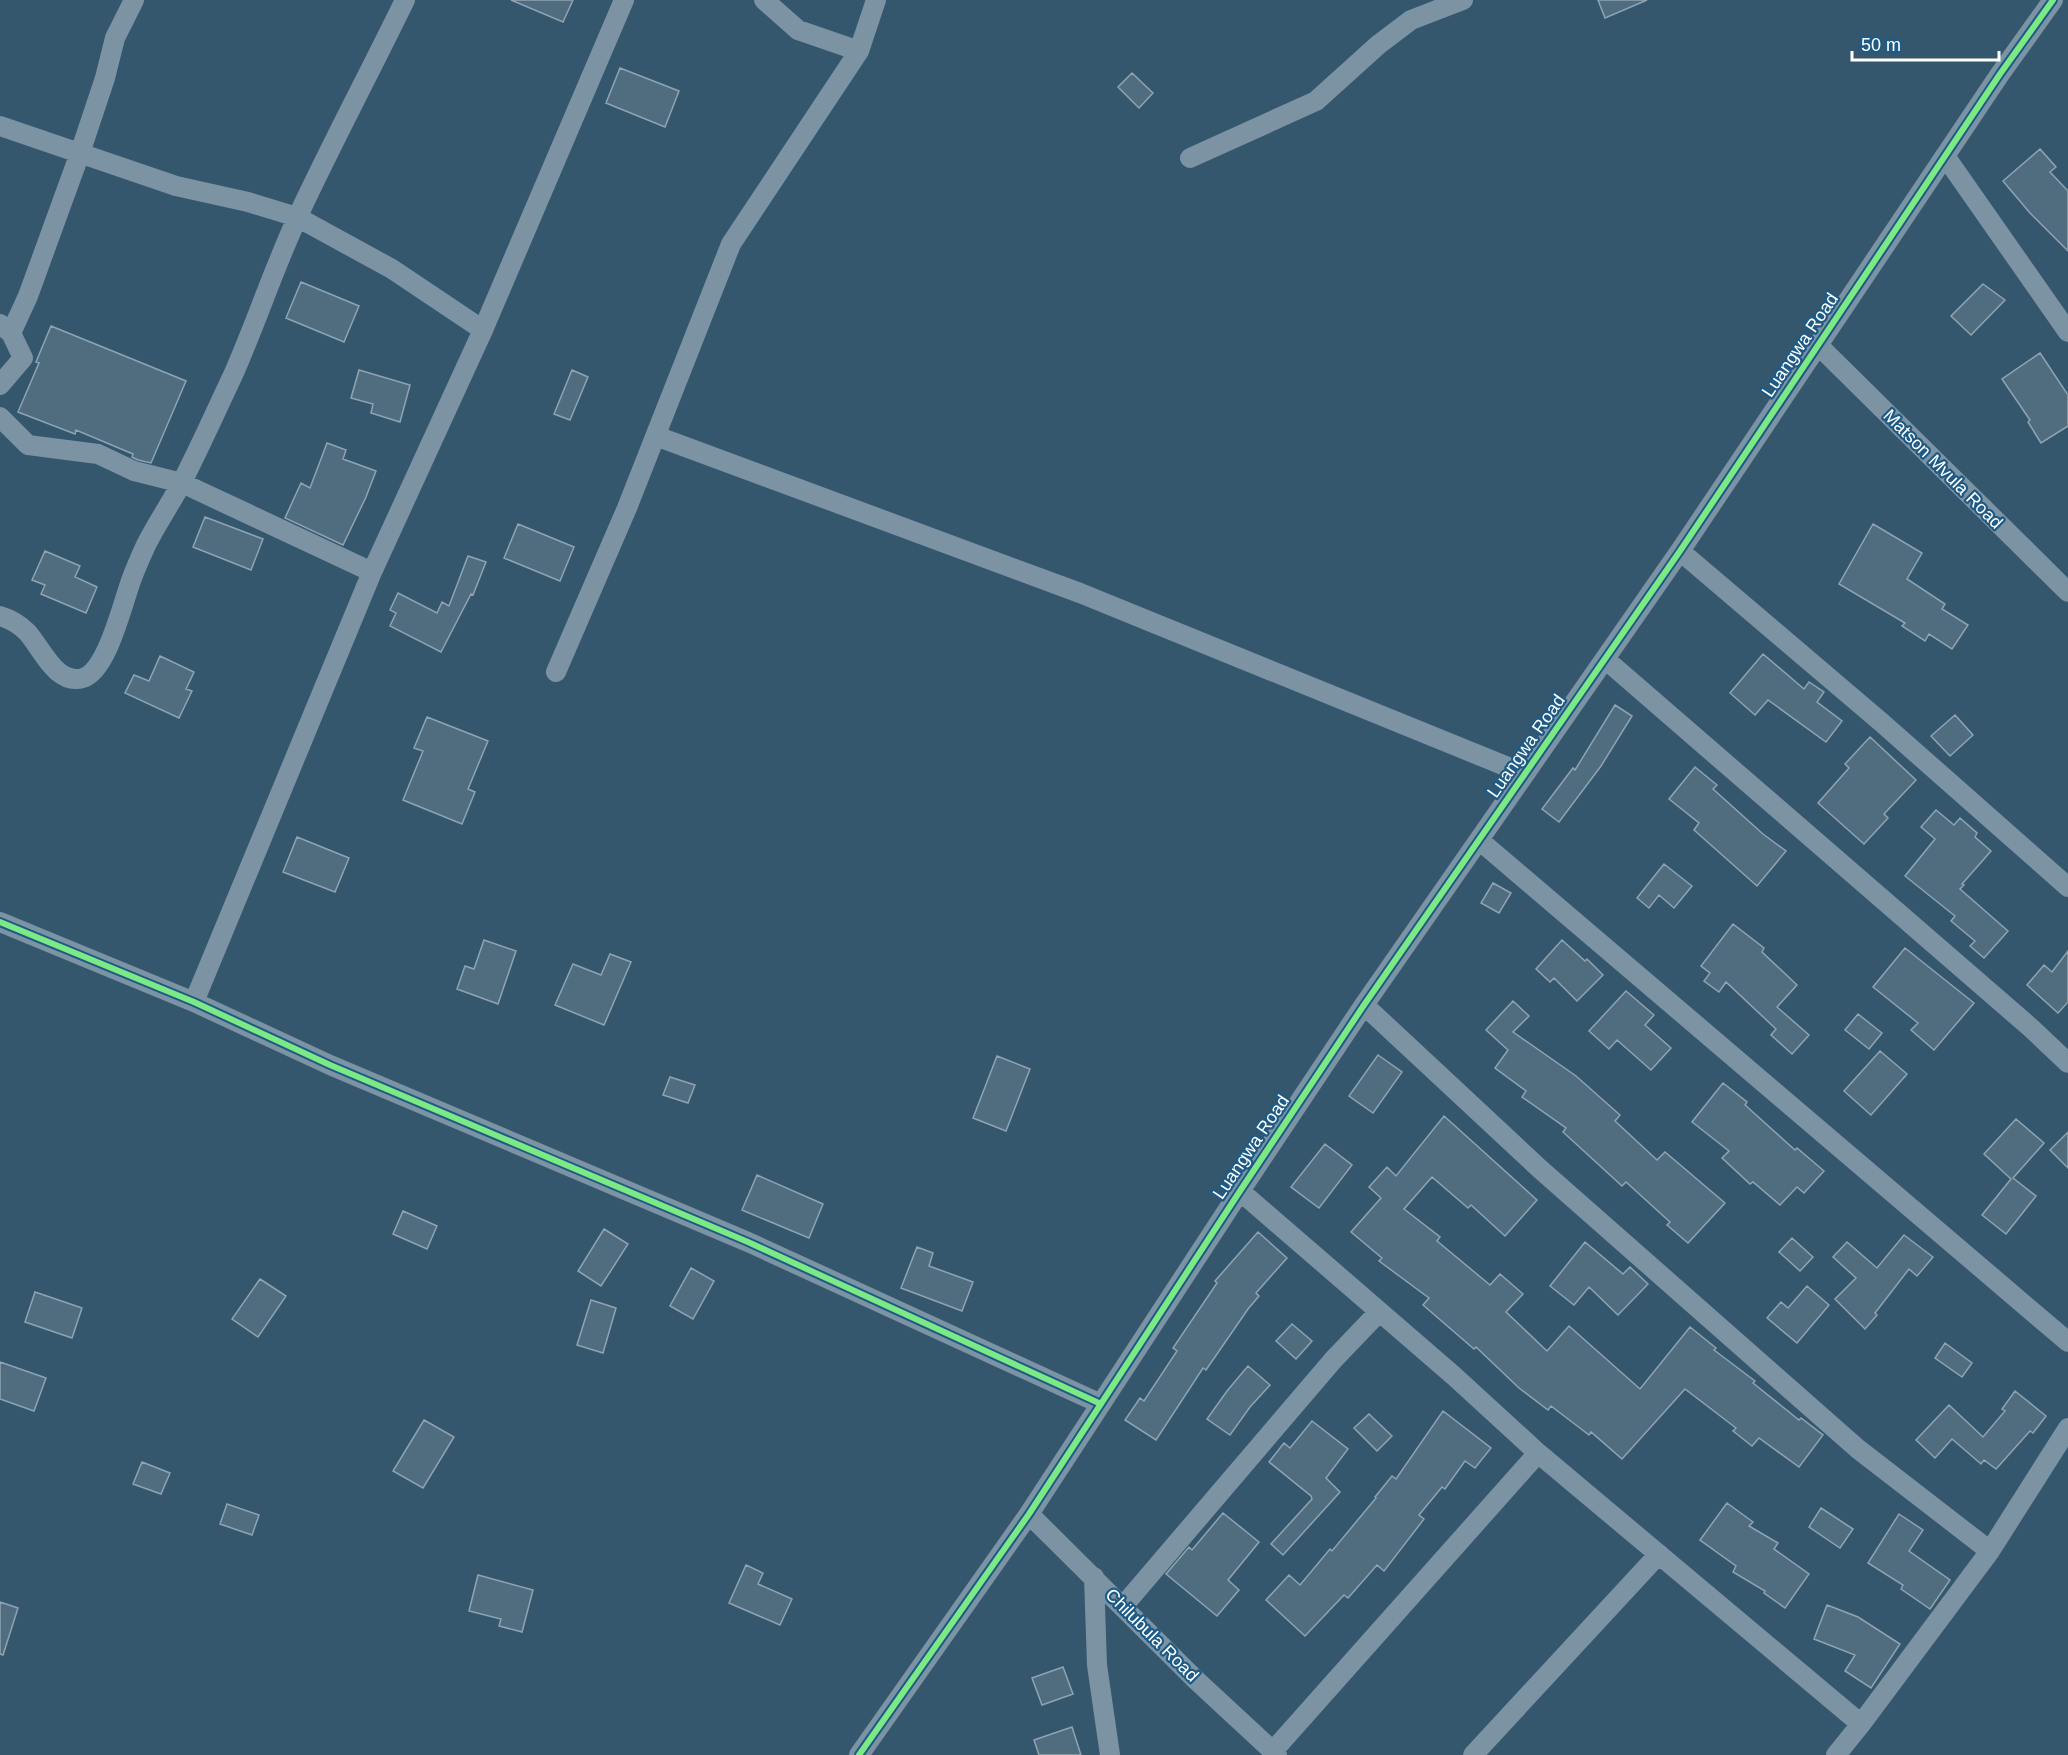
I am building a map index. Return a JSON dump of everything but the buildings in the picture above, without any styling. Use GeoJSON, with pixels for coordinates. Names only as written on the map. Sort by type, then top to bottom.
{"type":"FeatureCollection","features":[{"type":"Feature","properties":{"kind":"street"},"geometry":{"type":"LineString","coordinates":[[0,385],[23,358],[6,329],[28,296],[80,153],[105,78],[115,38],[134,0]]}},
{"type":"Feature","properties":{"kind":"street"},"geometry":{"type":"LineString","coordinates":[[0,616],[13,621],[27,632],[52,667],[70,678],[80,679],[90,674],[99,664],[118,623],[132,578],[146,546],[161,515],[182,483],[233,374],[297,217],[405,0]]}},
{"type":"Feature","properties":{"kind":"street"},"geometry":{"type":"LineString","coordinates":[[194,1002],[372,572],[483,330],[624,0]]}},
{"type":"Feature","properties":{"kind":"street"},"geometry":{"type":"LineString","coordinates":[[764,0],[798,30],[860,51]]}},
{"type":"Feature","properties":{"kind":"street"},"geometry":{"type":"LineString","coordinates":[[556,672],[627,508],[731,244],[860,51],[876,0]]}},
{"type":"Feature","properties":{"kind":"street"},"geometry":{"type":"LineString","coordinates":[[1190,158],[1316,101],[1378,45],[1411,20],[1463,0]]}},
{"type":"Feature","properties":{"kind":"street","name":"Luangwa Road"},"geometry":{"type":"LineString","coordinates":[[859,1755],[1029,1514],[1364,1005],[1680,551],[1945,156],[2053,0]]}},
{"type":"Feature","properties":{"kind":"street"},"geometry":{"type":"LineString","coordinates":[[0,126],[176,186],[248,202],[297,217],[392,269],[483,330]]}},
{"type":"Feature","properties":{"kind":"street"},"geometry":{"type":"LineString","coordinates":[[1945,156],[2068,332]]}},
{"type":"Feature","properties":{"kind":"street","name":"Matson Mvula Road"},"geometry":{"type":"LineString","coordinates":[[1818,345],[2068,592]]}},
{"type":"Feature","properties":{"kind":"street"},"geometry":{"type":"LineString","coordinates":[[0,417],[28,445],[98,454],[134,471],[182,483],[372,572]]}},
{"type":"Feature","properties":{"kind":"street"},"geometry":{"type":"LineString","coordinates":[[656,436],[1080,593],[1525,774]]}},
{"type":"Feature","properties":{"kind":"street"},"geometry":{"type":"LineString","coordinates":[[1680,551],[1881,722],[2068,887]]}},
{"type":"Feature","properties":{"kind":"street"},"geometry":{"type":"LineString","coordinates":[[1605,659],[2031,1028],[2068,1063]]}},
{"type":"Feature","properties":{"kind":"street"},"geometry":{"type":"LineString","coordinates":[[1479,840],[2068,1342]]}},
{"type":"Feature","properties":{"kind":"street"},"geometry":{"type":"LineString","coordinates":[[0,922],[194,1002],[330,1065],[748,1242],[1101,1404]]}},
{"type":"Feature","properties":{"kind":"street"},"geometry":{"type":"LineString","coordinates":[[1364,1005],[1540,1170],[1858,1449],[1990,1551]]}},
{"type":"Feature","properties":{"kind":"street"},"geometry":{"type":"LineString","coordinates":[[1240,1191],[1454,1376],[1538,1453],[1861,1724]]}},
{"type":"Feature","properties":{"kind":"street"},"geometry":{"type":"LineString","coordinates":[[1124,1605],[1334,1359],[1380,1312]]}},
{"type":"Feature","properties":{"kind":"street"},"geometry":{"type":"LineString","coordinates":[[1836,1755],[1990,1551],[2068,1428]]}},
{"type":"Feature","properties":{"kind":"street"},"geometry":{"type":"LineString","coordinates":[[1275,1753],[1538,1453]]}},
{"type":"Feature","properties":{"kind":"street","name":"Chilubula Road"},"geometry":{"type":"LineString","coordinates":[[1029,1514],[1124,1605],[1196,1680],[1275,1753]]}},
{"type":"Feature","properties":{"kind":"street"},"geometry":{"type":"LineString","coordinates":[[1473,1755],[1659,1554]]}},
{"type":"Feature","properties":{"kind":"street"},"geometry":{"type":"LineString","coordinates":[[1094,1577],[1097,1665],[1110,1755]]}},
{"type":"Feature","properties":{"kind":"cycle path"},"geometry":{"type":"LineString","coordinates":[[859,1755],[1029,1514],[1364,1005],[1680,551],[2000,74],[2053,0]]}},
{"type":"Feature","properties":{"kind":"cycle path"},"geometry":{"type":"LineString","coordinates":[[0,922],[194,1002],[330,1065],[748,1242],[1101,1404]]}}]}
